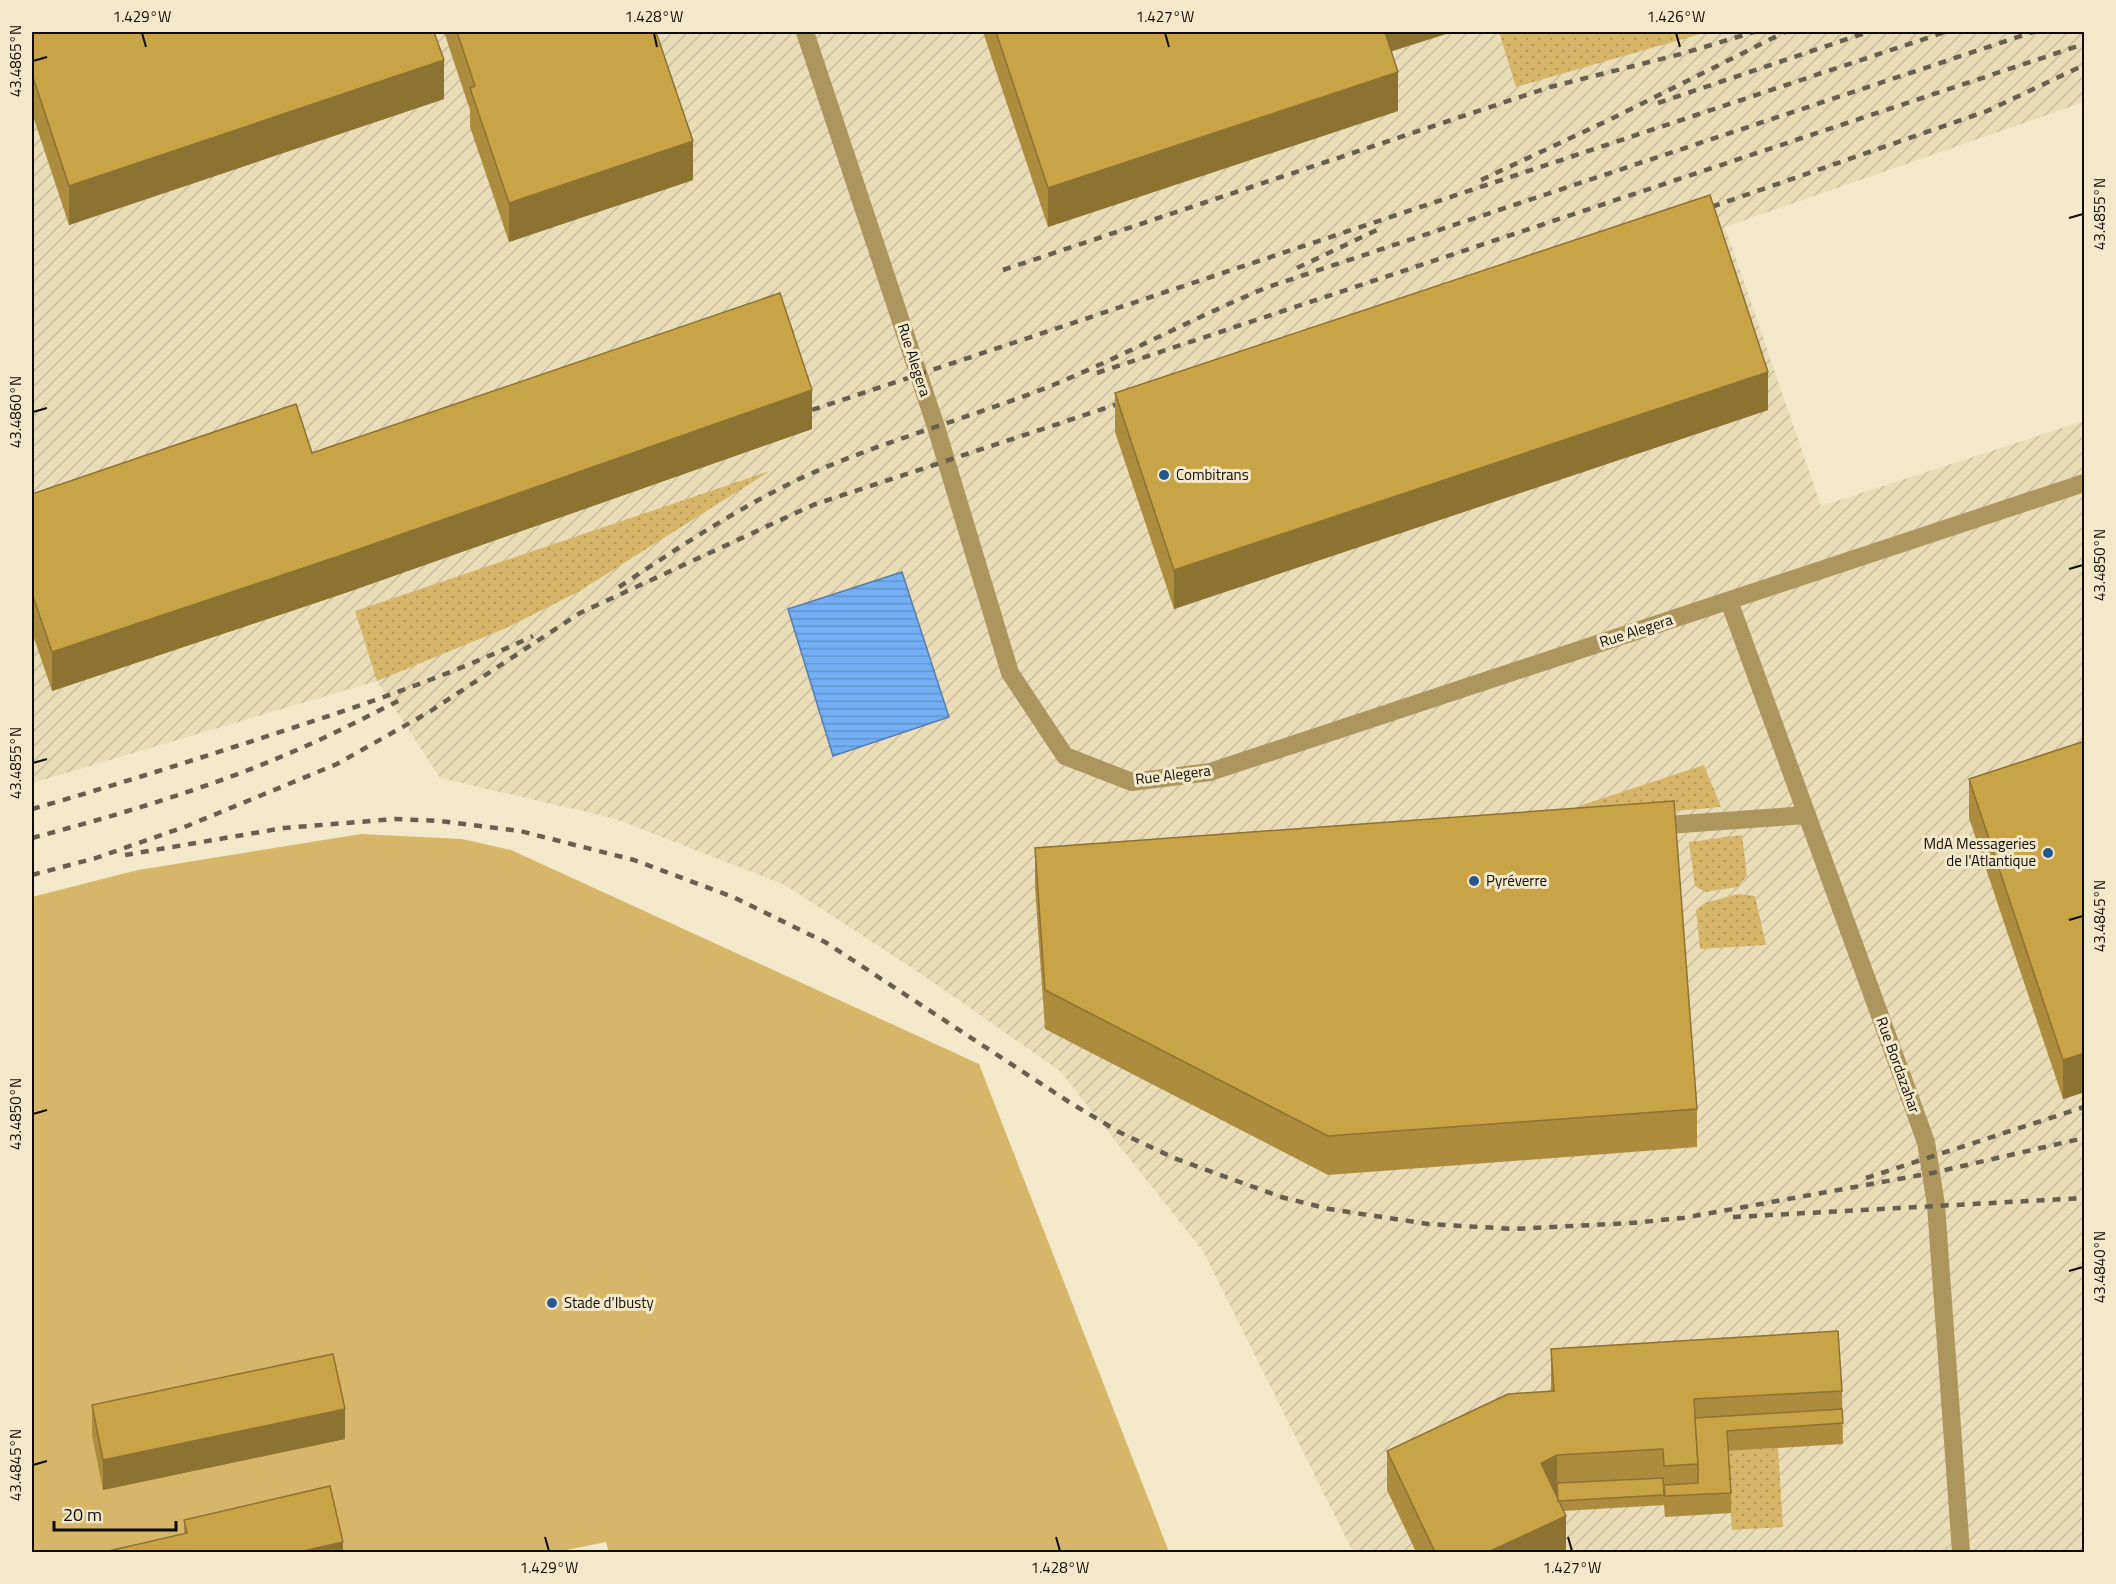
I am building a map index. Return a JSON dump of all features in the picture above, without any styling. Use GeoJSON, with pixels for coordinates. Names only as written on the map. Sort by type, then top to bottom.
{"type":"FeatureCollection","features":[{"type":"Feature","properties":{"kind":"street","name":"Rue Alegera"},"geometry":{"type":"LineString","coordinates":[[805,32],[936,427],[1010,673],[1065,756],[1132,782],[1210,772],[2085,483]]}},
{"type":"Feature","properties":{"kind":"street","name":"Rue Bordazahar"},"geometry":{"type":"LineString","coordinates":[[1729,601],[1926,1142],[1936,1205],[1961,1552]]}},
{"type":"Feature","properties":{"kind":"street"},"geometry":{"type":"LineString","coordinates":[[1635,827],[1807,815]]}},
{"type":"Feature","properties":{"kind":"shaded area"},"geometry":{"type":"Polygon","coordinates":[[[32,32],[2084,32],[2084,102],[1725,227],[1821,506],[2084,421],[2084,1552],[1353,1552],[1203,1251],[1060,1071],[924,976],[785,885],[613,818],[440,778],[377,681],[32,783],[32,32]]]}},
{"type":"Feature","properties":{"kind":"shaded area"},"geometry":{"type":"Polygon","coordinates":[[[1499,32],[1707,32],[1516,87],[1499,32]]]}},
{"type":"Feature","properties":{"kind":"shaded area"},"geometry":{"type":"Polygon","coordinates":[[[770,471],[578,592],[506,628],[377,681],[355,611],[770,471]]]}},
{"type":"Feature","properties":{"kind":"shaded area"},"geometry":{"type":"Polygon","coordinates":[[[1704,765],[1721,807],[1577,820],[1576,807],[1704,765]]]}},
{"type":"Feature","properties":{"kind":"shaded area","name":"Stade d'Ibusty"},"geometry":{"type":"Polygon","coordinates":[[[361,834],[462,839],[511,850],[979,1064],[1169,1552],[609,1552],[606,1542],[557,1552],[32,1552],[32,897],[138,870],[361,834]]]}},
{"type":"Feature","properties":{"kind":"shaded area"},"geometry":{"type":"Polygon","coordinates":[[[1742,835],[1747,876],[1737,887],[1705,892],[1695,886],[1689,842],[1742,835]]]}},
{"type":"Feature","properties":{"kind":"shaded area"},"geometry":{"type":"Polygon","coordinates":[[[1738,894],[1755,896],[1766,945],[1700,949],[1696,910],[1705,903],[1738,894]]]}},
{"type":"Feature","properties":{"kind":"shaded area"},"geometry":{"type":"Polygon","coordinates":[[[1778,1448],[1783,1527],[1732,1530],[1727,1451],[1778,1448]]]}},
{"type":"Feature","properties":{"kind":"water"},"geometry":{"type":"Polygon","coordinates":[[[902,572],[949,717],[833,756],[788,609],[902,572]]]}},
{"type":"Feature","properties":{"kind":"building"},"geometry":{"type":"Polygon","coordinates":[[[32,32],[434,32],[444,60],[69,186],[32,74],[32,32]]]}},
{"type":"Feature","properties":{"kind":"building"},"geometry":{"type":"Polygon","coordinates":[[[457,32],[656,32],[693,141],[509,203],[470,88],[475,86],[457,32]]]}},
{"type":"Feature","properties":{"kind":"building"},"geometry":{"type":"Polygon","coordinates":[[[996,32],[1385,32],[1398,72],[1048,188],[996,32]]]}},
{"type":"Feature","properties":{"kind":"building"},"geometry":{"type":"Polygon","coordinates":[[[1710,195],[1768,372],[1174,570],[1115,393],[1710,195]]]}},
{"type":"Feature","properties":{"kind":"building"},"geometry":{"type":"Polygon","coordinates":[[[780,293],[812,390],[348,553],[52,652],[32,593],[32,494],[296,404],[312,453],[780,293]]]}},
{"type":"Feature","properties":{"kind":"building"},"geometry":{"type":"Polygon","coordinates":[[[2085,741],[2085,1053],[2063,1060],[1969,779],[2085,741]]]}},
{"type":"Feature","properties":{"kind":"building"},"geometry":{"type":"Polygon","coordinates":[[[1674,801],[1697,1109],[1328,1136],[1045,990],[1035,848],[1674,801]]]}},
{"type":"Feature","properties":{"kind":"building"},"geometry":{"type":"Polygon","coordinates":[[[1838,1331],[1842,1391],[1694,1399],[1698,1464],[1664,1466],[1663,1449],[1557,1455],[1541,1463],[1566,1516],[1488,1552],[1435,1552],[1387,1451],[1508,1394],[1554,1391],[1551,1349],[1838,1331]]]}},
{"type":"Feature","properties":{"kind":"building"},"geometry":{"type":"Polygon","coordinates":[[[333,1354],[345,1409],[103,1460],[92,1405],[333,1354]]]}},
{"type":"Feature","properties":{"kind":"building"},"geometry":{"type":"Polygon","coordinates":[[[1842,1409],[1843,1423],[1727,1431],[1731,1493],[1665,1496],[1664,1485],[1698,1483],[1695,1418],[1842,1409]]]}},
{"type":"Feature","properties":{"kind":"building"},"geometry":{"type":"Polygon","coordinates":[[[1663,1478],[1664,1495],[1558,1501],[1557,1483],[1663,1478]]]}},
{"type":"Feature","properties":{"kind":"building"},"geometry":{"type":"Polygon","coordinates":[[[330,1486],[343,1542],[299,1552],[104,1552],[187,1533],[184,1520],[330,1486]]]}},
{"type":"Feature","properties":{"kind":"railway"},"geometry":{"type":"LineString","coordinates":[[1003,270],[1550,87],[1681,54],[1754,32]]}},
{"type":"Feature","properties":{"kind":"railway"},"geometry":{"type":"LineString","coordinates":[[1481,180],[1611,119],[1785,32]]}},
{"type":"Feature","properties":{"kind":"railway"},"geometry":{"type":"LineString","coordinates":[[1658,103],[1868,32]]}},
{"type":"Feature","properties":{"kind":"railway"},"geometry":{"type":"LineString","coordinates":[[797,415],[1945,32]]}},
{"type":"Feature","properties":{"kind":"railway"},"geometry":{"type":"LineString","coordinates":[[619,587],[736,513],[810,474],[870,450],[1053,385],[1268,287],[2033,32]]}},
{"type":"Feature","properties":{"kind":"railway"},"geometry":{"type":"LineString","coordinates":[[1097,373],[2084,44]]}},
{"type":"Feature","properties":{"kind":"railway"},"geometry":{"type":"LineString","coordinates":[[1697,212],[1987,111],[2084,65]]}},
{"type":"Feature","properties":{"kind":"railway"},"geometry":{"type":"LineString","coordinates":[[1297,268],[1381,228]]}},
{"type":"Feature","properties":{"kind":"railway"},"geometry":{"type":"LineString","coordinates":[[32,875],[96,858],[187,826],[337,764],[429,712],[580,613],[813,505],[1130,400]]}},
{"type":"Feature","properties":{"kind":"railway"},"geometry":{"type":"LineString","coordinates":[[32,809],[184,763],[373,701],[438,677],[533,636]]}},
{"type":"Feature","properties":{"kind":"railway"},"geometry":{"type":"LineString","coordinates":[[32,838],[133,809],[234,776],[312,743],[402,699]]}},
{"type":"Feature","properties":{"kind":"railway"},"geometry":{"type":"LineString","coordinates":[[125,855],[284,828],[395,819],[441,821],[520,831],[634,860],[733,897],[825,942],[1069,1102],[1119,1132],[1174,1158],[1281,1197],[1329,1209],[1428,1224],[1514,1229],[1683,1218],[1932,1173],[2084,1138]]}},
{"type":"Feature","properties":{"kind":"railway"},"geometry":{"type":"LineString","coordinates":[[1866,1178],[2084,1107]]}},
{"type":"Feature","properties":{"kind":"railway"},"geometry":{"type":"LineString","coordinates":[[1733,1217],[2084,1198]]}},
{"type":"Feature","properties":{"kind":"place","name":"Combitrans"},"geometry":{"type":"Point","coordinates":[1164,475]}},
{"type":"Feature","properties":{"kind":"place","name":"MdA Messageries de l'Atlantique"},"geometry":{"type":"Point","coordinates":[2048,853]}},
{"type":"Feature","properties":{"kind":"place","name":"Pyréverre"},"geometry":{"type":"Point","coordinates":[1474,881]}},
{"type":"Feature","properties":{"kind":"place","name":"Stade d'Ibusty"},"geometry":{"type":"Point","coordinates":[552,1303]}}]}
